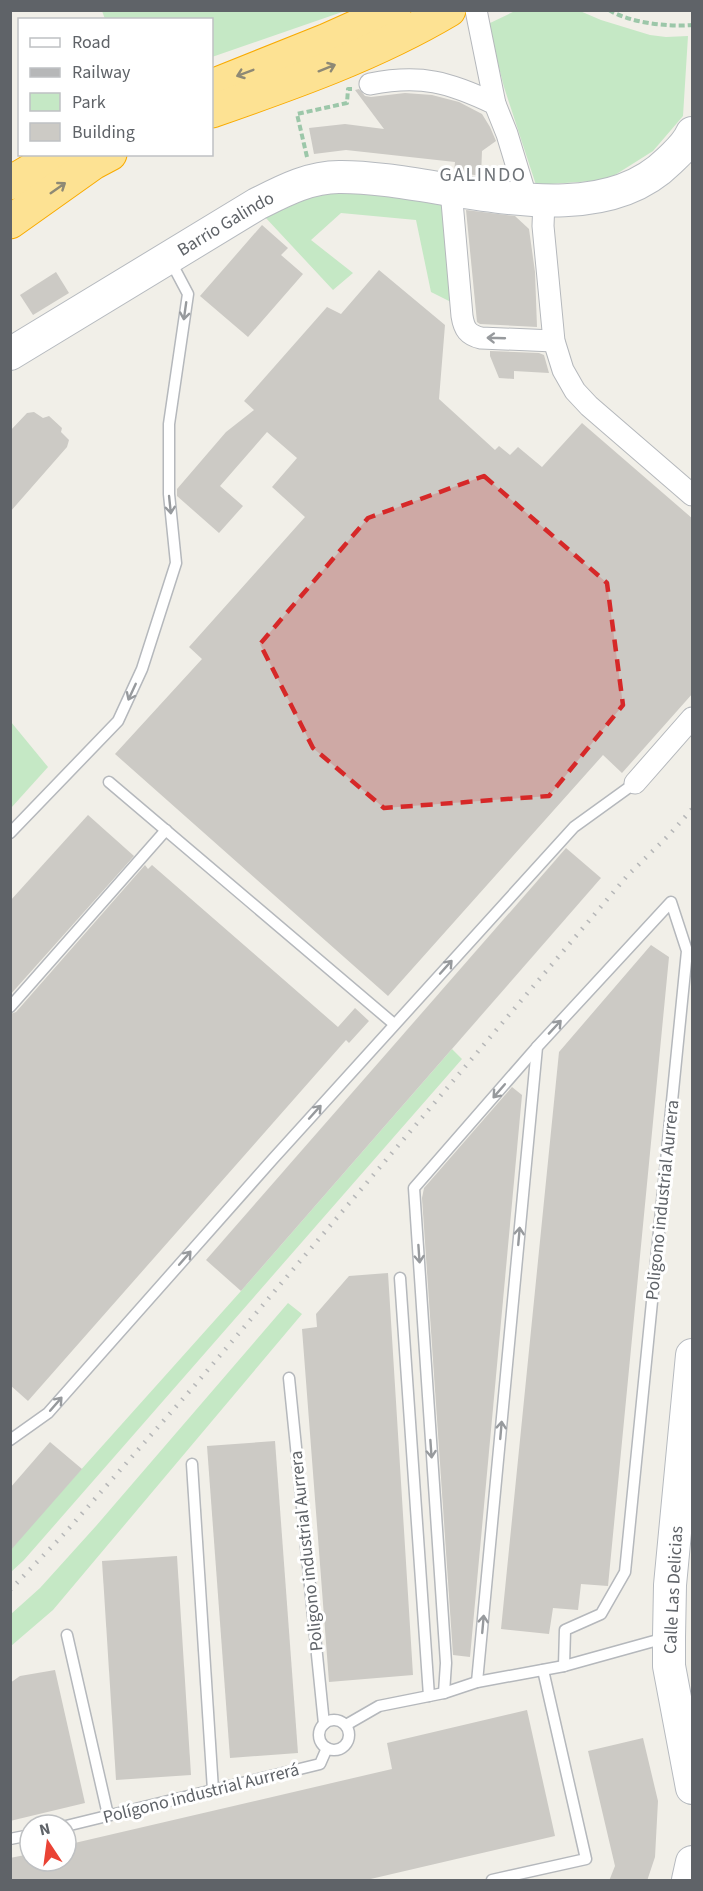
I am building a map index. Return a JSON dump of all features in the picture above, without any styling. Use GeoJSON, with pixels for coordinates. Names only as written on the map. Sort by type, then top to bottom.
{"type":"FeatureCollection","features":[{"type":"Feature","properties":{"kind":"highway"},"geometry":{"type":"LineString","coordinates":[[213,110],[394,10]]}},
{"type":"Feature","properties":{"kind":"highway"},"geometry":{"type":"LineString","coordinates":[[213,86],[275,75],[371,50],[449,10]]}},
{"type":"Feature","properties":{"kind":"highway"},"geometry":{"type":"LineString","coordinates":[[10,183],[56,156]]}},
{"type":"Feature","properties":{"kind":"highway"},"geometry":{"type":"LineString","coordinates":[[10,222],[106,156]]}},
{"type":"Feature","properties":{"kind":"street"},"geometry":{"type":"LineString","coordinates":[[476,10],[495,104],[536,200],[543,226],[554,341],[563,370],[575,391],[589,406],[693,495]]}},
{"type":"Feature","properties":{"kind":"street"},"geometry":{"type":"LineString","coordinates":[[370,84],[411,79],[438,82],[465,89],[495,104]]}},
{"type":"Feature","properties":{"kind":"street","name":"Barrio Galindo"},"geometry":{"type":"LineString","coordinates":[[17,350],[257,204],[297,184],[320,178],[338,177],[382,180],[536,200],[556,201],[597,197],[632,187],[648,179],[688,143],[693,133]]}},
{"type":"Feature","properties":{"kind":"street"},"geometry":{"type":"LineString","coordinates":[[451,190],[462,316],[467,332],[481,338],[554,341]]}},
{"type":"Feature","properties":{"kind":"street"},"geometry":{"type":"LineString","coordinates":[[635,783],[693,718]]}},
{"type":"Feature","properties":{"kind":"street","name":"Calle Las Delicias"},"geometry":{"type":"LineString","coordinates":[[693,1355],[670,1585],[669,1637],[669,1666],[693,1788]]}},
{"type":"Feature","properties":{"kind":"street"},"geometry":{"type":"LineString","coordinates":[[688,1881],[693,1862]]}},
{"type":"Feature","properties":{"kind":"lane"},"geometry":{"type":"LineString","coordinates":[[10,832],[118,721],[142,669],[177,563],[169,494],[169,424],[188,294],[168,258]]}},
{"type":"Feature","properties":{"kind":"lane"},"geometry":{"type":"LineString","coordinates":[[109,782],[394,1024]]}},
{"type":"Feature","properties":{"kind":"lane"},"geometry":{"type":"LineString","coordinates":[[10,1440],[48,1413],[394,1024],[574,827],[635,783]]}},
{"type":"Feature","properties":{"kind":"lane"},"geometry":{"type":"LineString","coordinates":[[10,1007],[166,830]]}},
{"type":"Feature","properties":{"kind":"lane","name":"Poligono industrial Aurrera"},"geometry":{"type":"LineString","coordinates":[[444,1693],[446,1663],[414,1188],[537,1047],[671,902],[687,951],[625,1572],[601,1614],[565,1630],[564,1666]]}},
{"type":"Feature","properties":{"kind":"lane"},"geometry":{"type":"LineString","coordinates":[[477,1682],[537,1047]]}},
{"type":"Feature","properties":{"kind":"lane"},"geometry":{"type":"LineString","coordinates":[[400,1278],[429,1696]]}},
{"type":"Feature","properties":{"kind":"lane","name":"Poligono industrial Aurrera"},"geometry":{"type":"LineString","coordinates":[[289,1378],[324,1724]]}},
{"type":"Feature","properties":{"kind":"lane"},"geometry":{"type":"LineString","coordinates":[[192,1464],[213,1790]]}},
{"type":"Feature","properties":{"kind":"lane"},"geometry":{"type":"LineString","coordinates":[[67,1635],[108,1815]]}},
{"type":"Feature","properties":{"kind":"lane"},"geometry":{"type":"LineString","coordinates":[[346,1725],[379,1706],[444,1693],[477,1682],[564,1666],[669,1637]]}},
{"type":"Feature","properties":{"kind":"lane"},"geometry":{"type":"LineString","coordinates":[[492,1881],[586,1859],[543,1670]]}},
{"type":"Feature","properties":{"kind":"lane"},"geometry":{"type":"LineString","coordinates":[[333,1719],[346,1725],[350,1735],[346,1745],[337,1750],[327,1748],[319,1736],[321,1727],[333,1719]]}},
{"type":"Feature","properties":{"kind":"lane","name":"Polígono industrial Aurrerá"},"geometry":{"type":"LineString","coordinates":[[78,1823],[320,1764],[327,1748]]}},
{"type":"Feature","properties":{"kind":"path"},"geometry":{"type":"LineString","coordinates":[[609,10],[617,15],[649,23],[693,25]]}},
{"type":"Feature","properties":{"kind":"path"},"geometry":{"type":"LineString","coordinates":[[309,167],[297,114],[347,104],[348,89],[370,84]]}},
{"type":"Feature","properties":{"kind":"highlighted area"},"geometry":{"type":"Polygon","coordinates":[[[484,476],[607,583],[623,705],[549,796],[384,808],[313,748],[260,644],[368,518],[484,476]]]}},
{"type":"Feature","properties":{"kind":"green space"},"geometry":{"type":"Polygon","coordinates":[[[102,10],[345,11],[213,57],[213,18],[105,18],[102,10]]]}},
{"type":"Feature","properties":{"kind":"green space"},"geometry":{"type":"Polygon","coordinates":[[[515,11],[580,11],[650,35],[688,36],[683,116],[653,151],[607,180],[536,185],[504,87],[488,24],[515,11]]]}},
{"type":"Feature","properties":{"kind":"green space"},"geometry":{"type":"Polygon","coordinates":[[[343,192],[444,202],[453,303],[431,292],[416,220],[341,213],[311,240],[353,273],[333,290],[265,217],[313,195],[343,192]]]}},
{"type":"Feature","properties":{"kind":"green space"},"geometry":{"type":"Polygon","coordinates":[[[11,722],[48,767],[10,808],[11,722]]]}},
{"type":"Feature","properties":{"kind":"green space"},"geometry":{"type":"Polygon","coordinates":[[[452,1049],[462,1059],[24,1560],[11,1572],[10,1549],[241,1291],[452,1049]]]}},
{"type":"Feature","properties":{"kind":"green space"},"geometry":{"type":"Polygon","coordinates":[[[288,1303],[302,1314],[53,1610],[11,1646],[11,1614],[40,1588],[96,1526],[288,1303]]]}},
{"type":"Feature","properties":{"kind":"building"},"geometry":{"type":"Polygon","coordinates":[[[359,89],[365,96],[371,97],[405,93],[432,95],[459,102],[482,114],[496,141],[482,151],[481,176],[454,172],[455,162],[346,150],[314,154],[309,128],[345,124],[384,129],[355,90],[359,89]]]}},
{"type":"Feature","properties":{"kind":"building"},"geometry":{"type":"Polygon","coordinates":[[[466,210],[515,216],[529,229],[535,272],[537,327],[477,322],[466,210]]]}},
{"type":"Feature","properties":{"kind":"building"},"geometry":{"type":"Polygon","coordinates":[[[262,225],[288,248],[281,255],[303,274],[248,337],[200,296],[262,225]]]}},
{"type":"Feature","properties":{"kind":"building"},"geometry":{"type":"Polygon","coordinates":[[[379,270],[445,325],[439,399],[495,450],[499,446],[510,455],[518,447],[542,467],[582,423],[693,519],[693,693],[622,773],[603,755],[388,996],[115,754],[202,659],[189,647],[305,517],[272,487],[297,458],[267,432],[220,486],[243,506],[219,533],[177,496],[177,489],[226,432],[254,410],[244,401],[327,307],[341,314],[379,270]]]}},
{"type":"Feature","properties":{"kind":"building"},"geometry":{"type":"Polygon","coordinates":[[[56,272],[69,293],[33,315],[20,295],[56,272]]]}},
{"type":"Feature","properties":{"kind":"building"},"geometry":{"type":"Polygon","coordinates":[[[490,351],[539,353],[544,355],[549,373],[514,371],[514,379],[499,378],[490,351]]]}},
{"type":"Feature","properties":{"kind":"building"},"geometry":{"type":"Polygon","coordinates":[[[34,412],[43,418],[49,416],[62,428],[61,432],[69,440],[67,447],[10,512],[10,431],[27,413],[34,412]]]}},
{"type":"Feature","properties":{"kind":"building"},"geometry":{"type":"Polygon","coordinates":[[[88,815],[134,856],[10,995],[10,901],[88,815]]]}},
{"type":"Feature","properties":{"kind":"building"},"geometry":{"type":"Polygon","coordinates":[[[566,848],[601,878],[241,1291],[206,1260],[566,848]]]}},
{"type":"Feature","properties":{"kind":"building"},"geometry":{"type":"Polygon","coordinates":[[[145,865],[148,869],[152,865],[338,1027],[355,1008],[369,1021],[349,1043],[346,1040],[28,1401],[10,1385],[10,1014],[16,1012],[145,865]]]}},
{"type":"Feature","properties":{"kind":"building"},"geometry":{"type":"Polygon","coordinates":[[[651,945],[669,957],[608,1586],[581,1584],[578,1610],[553,1608],[549,1634],[501,1629],[559,1052],[651,945]]]}},
{"type":"Feature","properties":{"kind":"building"},"geometry":{"type":"Polygon","coordinates":[[[512,1087],[522,1095],[470,1657],[453,1655],[422,1198],[424,1188],[512,1087]]]}},
{"type":"Feature","properties":{"kind":"building"},"geometry":{"type":"Polygon","coordinates":[[[388,1273],[413,1675],[329,1682],[302,1329],[317,1327],[316,1314],[349,1276],[388,1273]]]}},
{"type":"Feature","properties":{"kind":"building"},"geometry":{"type":"Polygon","coordinates":[[[275,1441],[298,1753],[230,1758],[207,1446],[275,1441]]]}},
{"type":"Feature","properties":{"kind":"building"},"geometry":{"type":"Polygon","coordinates":[[[50,1442],[82,1469],[10,1551],[10,1488],[50,1442]]]}},
{"type":"Feature","properties":{"kind":"building"},"geometry":{"type":"Polygon","coordinates":[[[177,1556],[191,1775],[116,1780],[102,1561],[177,1556]]]}},
{"type":"Feature","properties":{"kind":"building"},"geometry":{"type":"Polygon","coordinates":[[[55,1670],[85,1803],[43,1813],[18,1813],[18,1819],[10,1821],[10,1683],[20,1676],[55,1670]]]}},
{"type":"Feature","properties":{"kind":"building"},"geometry":{"type":"Polygon","coordinates":[[[527,1710],[555,1836],[362,1881],[10,1881],[10,1858],[18,1856],[18,1873],[78,1873],[78,1842],[392,1769],[387,1743],[527,1710]]]}},
{"type":"Feature","properties":{"kind":"building"},"geometry":{"type":"Polygon","coordinates":[[[643,1738],[658,1801],[655,1857],[647,1881],[609,1881],[615,1866],[588,1751],[643,1738]]]}},
{"type":"Feature","properties":{"kind":"railway"},"geometry":{"type":"LineString","coordinates":[[10,1590],[64,1534],[195,1385],[627,876],[692,809]]}},
{"type":"Feature","properties":{"kind":"district","name":"GALINDO"},"geometry":{"type":"Point","coordinates":[483,174]}}]}
